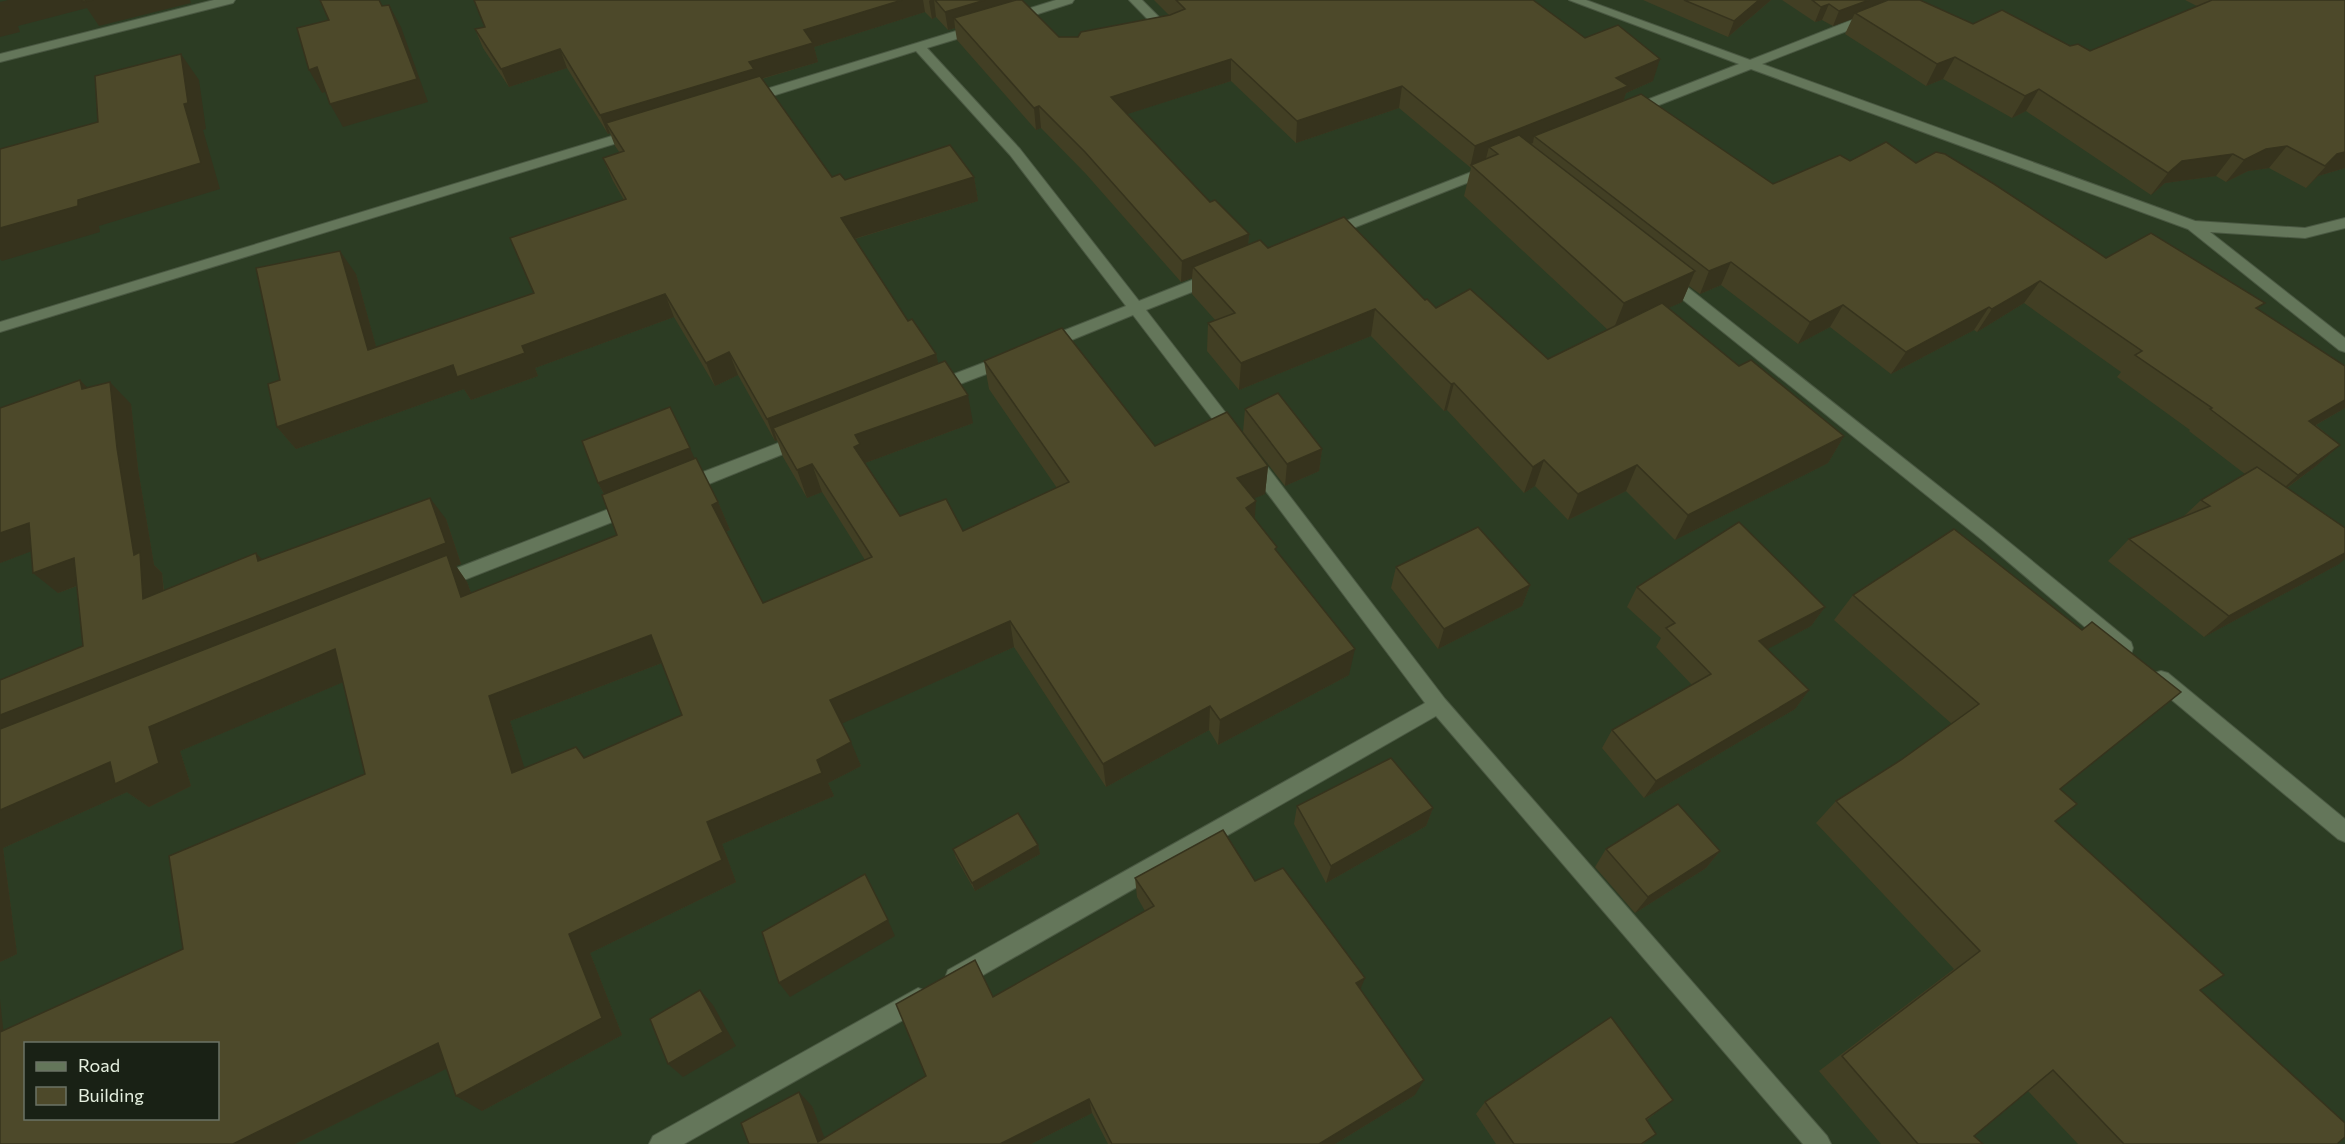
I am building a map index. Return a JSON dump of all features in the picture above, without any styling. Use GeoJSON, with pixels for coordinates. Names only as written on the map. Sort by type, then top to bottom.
{"type":"FeatureCollection","features":[{"type":"Feature","properties":{"kind":"street"},"geometry":{"type":"LineString","coordinates":[[0,58],[209,2],[228,0]]}},
{"type":"Feature","properties":{"kind":"street"},"geometry":{"type":"LineString","coordinates":[[737,102],[1068,0]]}},
{"type":"Feature","properties":{"kind":"street"},"geometry":{"type":"LineString","coordinates":[[1135,0],[1166,31]]}},
{"type":"Feature","properties":{"kind":"street"},"geometry":{"type":"LineString","coordinates":[[1575,0],[2193,226],[2305,233],[2345,224]]}},
{"type":"Feature","properties":{"kind":"street"},"geometry":{"type":"LineString","coordinates":[[1032,12],[1043,24]]}},
{"type":"Feature","properties":{"kind":"street"},"geometry":{"type":"LineString","coordinates":[[1614,118],[1884,12]]}},
{"type":"Feature","properties":{"kind":"street"},"geometry":{"type":"LineString","coordinates":[[919,46],[1015,152],[1137,308],[1438,705],[1819,1144]]}},
{"type":"Feature","properties":{"kind":"street"},"geometry":{"type":"LineString","coordinates":[[0,327],[647,130]]}},
{"type":"Feature","properties":{"kind":"street"},"geometry":{"type":"LineString","coordinates":[[1315,238],[1504,163]]}},
{"type":"Feature","properties":{"kind":"street"},"geometry":{"type":"LineString","coordinates":[[2193,226],[2345,346]]}},
{"type":"Feature","properties":{"kind":"street"},"geometry":{"type":"LineString","coordinates":[[1654,269],[1987,534],[2134,656]]}},
{"type":"Feature","properties":{"kind":"street"},"geometry":{"type":"LineString","coordinates":[[914,396],[1226,273]]}},
{"type":"Feature","properties":{"kind":"street"},"geometry":{"type":"LineString","coordinates":[[669,492],[814,435]]}},
{"type":"Feature","properties":{"kind":"street"},"geometry":{"type":"LineString","coordinates":[[424,589],[647,501]]}},
{"type":"Feature","properties":{"kind":"street"},"geometry":{"type":"LineString","coordinates":[[2152,672],[2345,832]]}},
{"type":"Feature","properties":{"kind":"street"},"geometry":{"type":"LineString","coordinates":[[662,1144],[1438,705]]}},
{"type":"Feature","properties":{"kind":"building"},"geometry":{"type":"Polygon","coordinates":[[[320,0],[379,0],[382,6],[389,5],[417,79],[330,104],[317,67],[309,70],[297,28],[329,20],[320,0]]]}},
{"type":"Feature","properties":{"kind":"building"},"geometry":{"type":"Polygon","coordinates":[[[474,0],[902,0],[804,30],[813,43],[749,62],[754,69],[600,115],[560,49],[501,69],[475,29],[485,27],[474,0]]]}},
{"type":"Feature","properties":{"kind":"building"},"geometry":{"type":"Polygon","coordinates":[[[935,0],[985,0],[945,12],[935,0]]]}},
{"type":"Feature","properties":{"kind":"building"},"geometry":{"type":"Polygon","coordinates":[[[1022,0],[1059,37],[1078,37],[1081,32],[1170,15],[1185,9],[1176,0],[1533,0],[1585,38],[1618,25],[1660,59],[1616,78],[1628,86],[1475,146],[1402,86],[1297,121],[1231,59],[1111,97],[1210,202],[1215,200],[1249,234],[1182,261],[1085,152],[1039,106],[1034,108],[954,18],[1022,0]]]}},
{"type":"Feature","properties":{"kind":"building"},"geometry":{"type":"Polygon","coordinates":[[[1684,0],[1759,0],[1734,21],[1684,0]]]}},
{"type":"Feature","properties":{"kind":"building"},"geometry":{"type":"Polygon","coordinates":[[[1812,0],[1869,0],[1839,11],[1829,4],[1821,7],[1812,0]]]}},
{"type":"Feature","properties":{"kind":"building"},"geometry":{"type":"Polygon","coordinates":[[[1888,0],[1920,0],[1973,24],[2002,10],[2070,46],[2078,44],[2090,51],[2212,0],[2345,0],[2345,152],[2337,154],[2325,166],[2287,146],[2266,149],[2244,160],[2233,154],[2182,161],[2168,173],[2039,89],[2025,96],[1955,57],[1937,64],[1855,13],[1888,0]]]}},
{"type":"Feature","properties":{"kind":"building"},"geometry":{"type":"Polygon","coordinates":[[[181,54],[188,103],[184,104],[201,163],[78,200],[78,206],[0,228],[0,149],[98,122],[95,76],[181,54]]]}},
{"type":"Feature","properties":{"kind":"building"},"geometry":{"type":"Polygon","coordinates":[[[760,76],[832,177],[840,174],[845,180],[950,145],[974,177],[841,218],[908,321],[912,319],[936,354],[767,419],[729,352],[706,363],[665,294],[522,346],[525,353],[457,377],[453,365],[277,427],[268,384],[280,380],[256,268],[340,251],[368,350],[534,293],[510,238],[626,199],[603,158],[624,151],[606,123],[760,76]]]}},
{"type":"Feature","properties":{"kind":"building"},"geometry":{"type":"Polygon","coordinates":[[[1641,94],[1773,184],[1840,155],[1850,161],[1886,142],[1916,163],[1936,152],[1945,154],[2106,258],[2151,233],[2265,303],[2256,308],[2345,366],[2345,400],[2309,421],[2340,445],[2298,475],[2210,409],[2212,408],[2135,355],[2142,351],[2040,281],[1992,309],[1989,307],[1906,352],[1843,305],[1810,322],[1731,262],[1709,271],[1534,136],[1641,94]]]}},
{"type":"Feature","properties":{"kind":"building"},"geometry":{"type":"Polygon","coordinates":[[[1519,135],[1695,271],[1624,303],[1471,165],[1498,154],[1489,147],[1519,135]]]}},
{"type":"Feature","properties":{"kind":"building"},"geometry":{"type":"Polygon","coordinates":[[[1344,217],[1425,300],[1427,299],[1436,308],[1470,289],[1548,359],[1662,303],[1739,366],[1751,360],[1844,436],[1688,515],[1637,465],[1578,494],[1544,460],[1533,467],[1454,383],[1451,384],[1375,309],[1241,363],[1208,323],[1235,313],[1193,267],[1260,240],[1268,248],[1344,217]]]}},
{"type":"Feature","properties":{"kind":"building"},"geometry":{"type":"Polygon","coordinates":[[[1062,328],[1155,446],[1227,412],[1268,466],[1237,478],[1256,501],[1246,508],[1277,547],[1275,549],[1355,649],[1220,720],[1210,706],[1103,764],[1010,621],[830,700],[851,742],[817,760],[822,773],[707,822],[722,860],[569,934],[602,1018],[456,1096],[438,1043],[233,1144],[0,1144],[0,1032],[183,949],[169,856],[365,774],[335,649],[149,727],[159,763],[115,784],[110,762],[0,810],[0,729],[447,555],[461,597],[617,535],[602,495],[696,458],[718,502],[712,505],[763,603],[872,557],[812,464],[797,470],[773,428],[945,361],[968,395],[855,435],[860,444],[854,447],[900,516],[946,499],[963,531],[1069,482],[984,361],[1062,328]],[[651,635],[489,696],[512,773],[576,747],[584,758],[682,715],[651,635]]]}},
{"type":"Feature","properties":{"kind":"building"},"geometry":{"type":"Polygon","coordinates":[[[80,380],[82,389],[110,382],[117,448],[134,555],[140,552],[143,599],[256,553],[258,561],[430,498],[446,543],[0,715],[0,680],[83,646],[74,558],[33,573],[29,523],[0,533],[0,408],[80,380]]]}},
{"type":"Feature","properties":{"kind":"building"},"geometry":{"type":"Polygon","coordinates":[[[1278,393],[1322,449],[1287,464],[1245,409],[1278,393]]]}},
{"type":"Feature","properties":{"kind":"building"},"geometry":{"type":"Polygon","coordinates":[[[670,407],[690,448],[598,483],[582,441],[670,407]]]}},
{"type":"Feature","properties":{"kind":"building"},"geometry":{"type":"Polygon","coordinates":[[[2257,467],[2345,528],[2345,553],[2229,616],[2129,539],[2210,506],[2201,500],[2257,467]]]}},
{"type":"Feature","properties":{"kind":"building"},"geometry":{"type":"Polygon","coordinates":[[[1739,522],[1825,607],[1759,641],[1809,690],[1656,781],[1612,730],[1711,674],[1666,628],[1675,623],[1637,587],[1739,522]]]}},
{"type":"Feature","properties":{"kind":"building"},"geometry":{"type":"Polygon","coordinates":[[[1478,527],[1530,585],[1444,629],[1396,567],[1478,527]]]}},
{"type":"Feature","properties":{"kind":"building"},"geometry":{"type":"Polygon","coordinates":[[[1954,529],[2082,630],[2092,622],[2181,692],[2060,789],[2077,804],[2055,821],[2224,975],[2200,990],[2345,1123],[2345,1137],[2337,1144],[2124,1144],[2053,1070],[1974,1136],[1983,1144],[1918,1144],[1842,1056],[1980,951],[1836,801],[1901,760],[1979,704],[1853,595],[1954,529]]]}},
{"type":"Feature","properties":{"kind":"building"},"geometry":{"type":"Polygon","coordinates":[[[1391,758],[1433,808],[1331,866],[1297,806],[1391,758]]]}},
{"type":"Feature","properties":{"kind":"building"},"geometry":{"type":"Polygon","coordinates":[[[1678,804],[1720,851],[1648,897],[1606,849],[1678,804]]]}},
{"type":"Feature","properties":{"kind":"building"},"geometry":{"type":"Polygon","coordinates":[[[1018,813],[1038,845],[972,883],[953,849],[1018,813]]]}},
{"type":"Feature","properties":{"kind":"building"},"geometry":{"type":"Polygon","coordinates":[[[1223,830],[1255,881],[1283,868],[1365,978],[1356,983],[1424,1080],[1319,1144],[1112,1144],[1089,1099],[1000,1144],[749,1144],[741,1123],[799,1092],[818,1142],[926,1076],[896,1004],[975,960],[993,997],[1154,906],[1135,878],[1223,830]]]}},
{"type":"Feature","properties":{"kind":"building"},"geometry":{"type":"Polygon","coordinates":[[[865,874],[888,920],[779,983],[762,932],[865,874]]]}},
{"type":"Feature","properties":{"kind":"building"},"geometry":{"type":"Polygon","coordinates":[[[700,990],[723,1032],[668,1064],[650,1019],[700,990]]]}},
{"type":"Feature","properties":{"kind":"building"},"geometry":{"type":"Polygon","coordinates":[[[1611,1017],[1673,1100],[1646,1119],[1656,1134],[1641,1144],[1514,1144],[1485,1102],[1611,1017]]]}}]}
